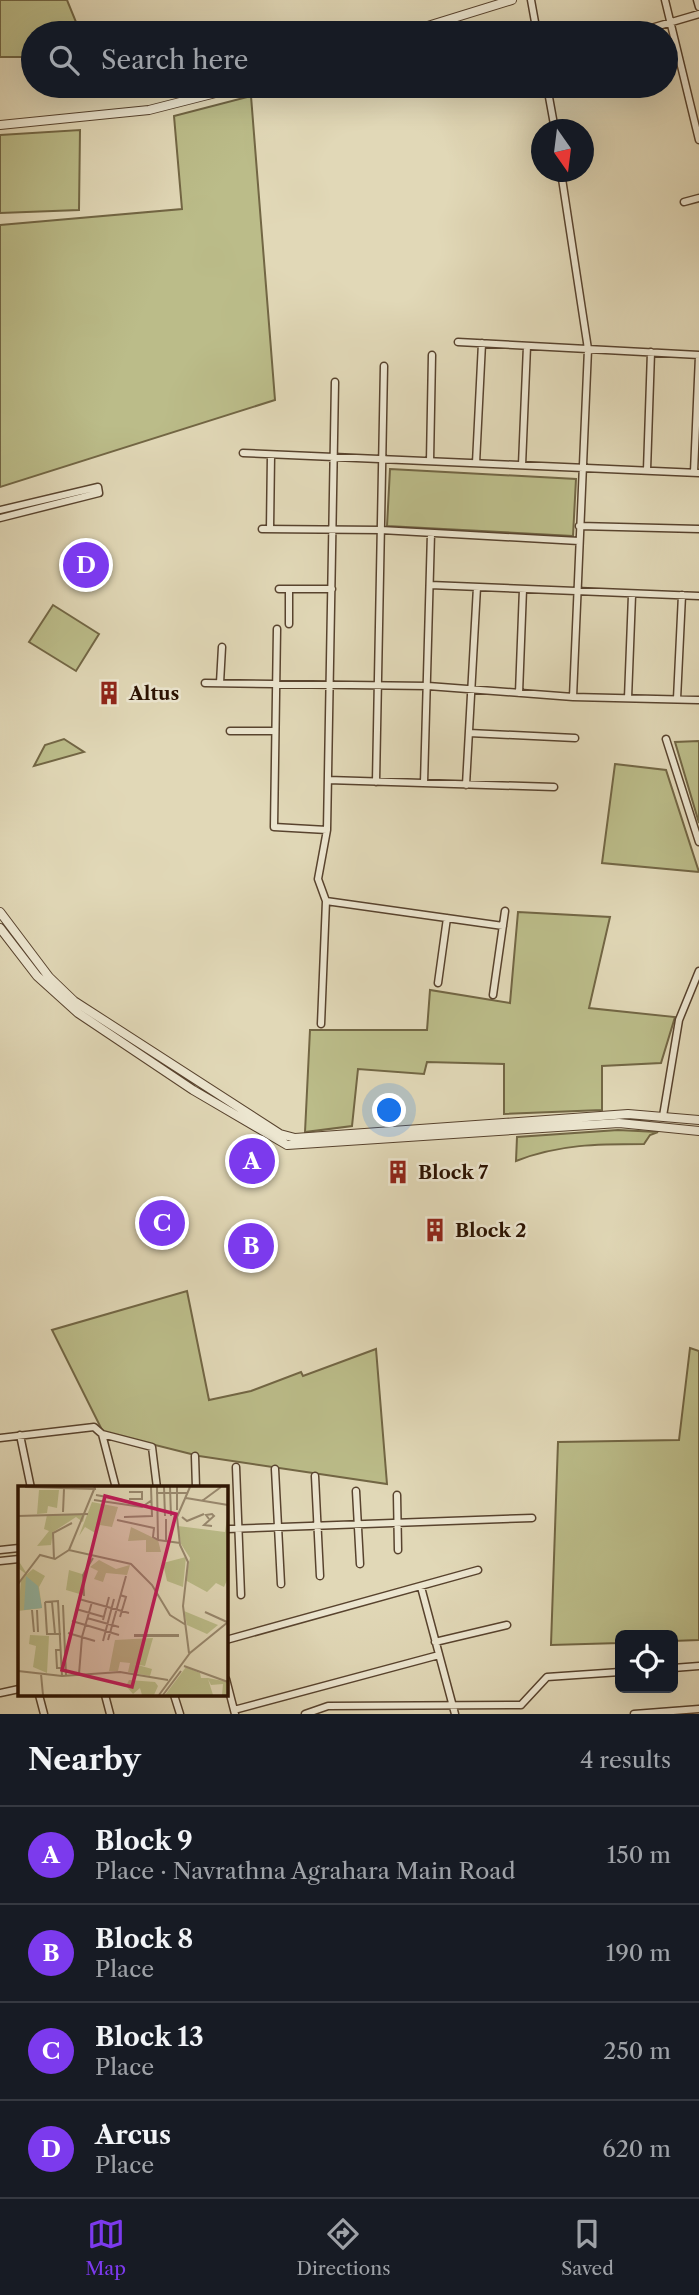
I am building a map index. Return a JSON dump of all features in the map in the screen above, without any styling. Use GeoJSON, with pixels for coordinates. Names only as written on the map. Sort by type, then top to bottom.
{"type":"FeatureCollection","features":[{"type":"Feature","properties":{"kind":"street"},"geometry":{"type":"LineString","coordinates":[[444,21],[512,0]]}},
{"type":"Feature","properties":{"kind":"street"},"geometry":{"type":"LineString","coordinates":[[531,0],[535,21]]}},
{"type":"Feature","properties":{"kind":"street"},"geometry":{"type":"LineString","coordinates":[[665,0],[673,21]]}},
{"type":"Feature","properties":{"kind":"street"},"geometry":{"type":"LineString","coordinates":[[697,0],[699,7]]}},
{"type":"Feature","properties":{"kind":"street"},"geometry":{"type":"LineString","coordinates":[[676,21],[699,14]]}},
{"type":"Feature","properties":{"kind":"street"},"geometry":{"type":"LineString","coordinates":[[678,45],[699,140]]}},
{"type":"Feature","properties":{"kind":"street"},"geometry":{"type":"LineString","coordinates":[[0,125],[149,110],[196,98]]}},
{"type":"Feature","properties":{"kind":"street"},"geometry":{"type":"LineString","coordinates":[[549,98],[553,119]]}},
{"type":"Feature","properties":{"kind":"street"},"geometry":{"type":"LineString","coordinates":[[563,182],[588,349],[573,697]]}},
{"type":"Feature","properties":{"kind":"street"},"geometry":{"type":"LineString","coordinates":[[684,202],[699,198]]}},
{"type":"Feature","properties":{"kind":"street"},"geometry":{"type":"LineString","coordinates":[[243,453],[696,472],[699,356],[458,342]]}},
{"type":"Feature","properties":{"kind":"street"},"geometry":{"type":"LineString","coordinates":[[477,463],[482,343]]}},
{"type":"Feature","properties":{"kind":"street"},"geometry":{"type":"LineString","coordinates":[[522,465],[527,346]]}},
{"type":"Feature","properties":{"kind":"street"},"geometry":{"type":"LineString","coordinates":[[647,470],[651,352]]}},
{"type":"Feature","properties":{"kind":"street"},"geometry":{"type":"LineString","coordinates":[[430,461],[432,355]]}},
{"type":"Feature","properties":{"kind":"street"},"geometry":{"type":"LineString","coordinates":[[376,782],[384,366]]}},
{"type":"Feature","properties":{"kind":"street"},"geometry":{"type":"LineString","coordinates":[[321,1024],[326,901],[318,879],[327,830],[335,382]]}},
{"type":"Feature","properties":{"kind":"street"},"geometry":{"type":"LineString","coordinates":[[271,455],[266,529],[381,530],[579,541]]}},
{"type":"Feature","properties":{"kind":"street"},"geometry":{"type":"LineString","coordinates":[[0,510],[98,490],[0,518]]}},
{"type":"Feature","properties":{"kind":"street"},"geometry":{"type":"LineString","coordinates":[[579,526],[699,529]]}},
{"type":"Feature","properties":{"kind":"street"},"geometry":{"type":"LineString","coordinates":[[424,783],[431,533]]}},
{"type":"Feature","properties":{"kind":"street"},"geometry":{"type":"LineString","coordinates":[[430,585],[699,596]]}},
{"type":"Feature","properties":{"kind":"street"},"geometry":{"type":"LineString","coordinates":[[466,785],[477,587]]}},
{"type":"Feature","properties":{"kind":"street"},"geometry":{"type":"LineString","coordinates":[[279,589],[332,589]]}},
{"type":"Feature","properties":{"kind":"street"},"geometry":{"type":"LineString","coordinates":[[289,589],[289,624]]}},
{"type":"Feature","properties":{"kind":"street"},"geometry":{"type":"LineString","coordinates":[[519,693],[523,590]]}},
{"type":"Feature","properties":{"kind":"street"},"geometry":{"type":"LineString","coordinates":[[628,698],[632,595]]}},
{"type":"Feature","properties":{"kind":"street"},"geometry":{"type":"LineString","coordinates":[[677,699],[682,595]]}},
{"type":"Feature","properties":{"kind":"street"},"geometry":{"type":"LineString","coordinates":[[276,629],[274,827],[327,830]]}},
{"type":"Feature","properties":{"kind":"street"},"geometry":{"type":"LineString","coordinates":[[220,683],[222,647]]}},
{"type":"Feature","properties":{"kind":"street"},"geometry":{"type":"LineString","coordinates":[[205,683],[428,686],[573,697],[698,700]]}},
{"type":"Feature","properties":{"kind":"street"},"geometry":{"type":"LineString","coordinates":[[230,731],[275,731]]}},
{"type":"Feature","properties":{"kind":"street"},"geometry":{"type":"LineString","coordinates":[[470,733],[575,737]]}},
{"type":"Feature","properties":{"kind":"street"},"geometry":{"type":"LineString","coordinates":[[666,739],[699,842]]}},
{"type":"Feature","properties":{"kind":"street"},"geometry":{"type":"LineString","coordinates":[[328,780],[554,788]]}},
{"type":"Feature","properties":{"kind":"street"},"geometry":{"type":"LineString","coordinates":[[326,901],[503,926]]}},
{"type":"Feature","properties":{"kind":"street"},"geometry":{"type":"LineString","coordinates":[[493,995],[505,911]]}},
{"type":"Feature","properties":{"kind":"street"},"geometry":{"type":"LineString","coordinates":[[0,912],[49,977],[74,1001],[136,1048],[273,1130],[295,1138],[628,1114],[699,1120]]}},
{"type":"Feature","properties":{"kind":"street"},"geometry":{"type":"LineString","coordinates":[[438,983],[447,918]]}},
{"type":"Feature","properties":{"kind":"street"},"geometry":{"type":"LineString","coordinates":[[0,928],[59,998],[258,1130],[286,1145],[310,1146],[619,1123],[699,1131]]}},
{"type":"Feature","properties":{"kind":"street"},"geometry":{"type":"LineString","coordinates":[[663,1116],[679,1020],[699,971]]}},
{"type":"Feature","properties":{"kind":"street"},"geometry":{"type":"LineString","coordinates":[[0,1438],[94,1427],[102,1434],[152,1447],[157,1486]]}},
{"type":"Feature","properties":{"kind":"street"},"geometry":{"type":"LineString","coordinates":[[102,1434],[115,1486]]}},
{"type":"Feature","properties":{"kind":"street"},"geometry":{"type":"LineString","coordinates":[[20,1435],[31,1486]]}},
{"type":"Feature","properties":{"kind":"street"},"geometry":{"type":"LineString","coordinates":[[195,1456],[196,1486]]}},
{"type":"Feature","properties":{"kind":"street"},"geometry":{"type":"LineString","coordinates":[[236,1467],[241,1595]]}},
{"type":"Feature","properties":{"kind":"street"},"geometry":{"type":"LineString","coordinates":[[275,1469],[281,1584]]}},
{"type":"Feature","properties":{"kind":"street"},"geometry":{"type":"LineString","coordinates":[[316,1476],[320,1576]]}},
{"type":"Feature","properties":{"kind":"street"},"geometry":{"type":"LineString","coordinates":[[356,1491],[360,1564]]}},
{"type":"Feature","properties":{"kind":"street"},"geometry":{"type":"LineString","coordinates":[[397,1495],[398,1550]]}},
{"type":"Feature","properties":{"kind":"street"},"geometry":{"type":"LineString","coordinates":[[228,1530],[532,1518]]}},
{"type":"Feature","properties":{"kind":"street"},"geometry":{"type":"LineString","coordinates":[[0,1550],[18,1548]]}},
{"type":"Feature","properties":{"kind":"street"},"geometry":{"type":"LineString","coordinates":[[0,1561],[18,1559]]}},
{"type":"Feature","properties":{"kind":"street"},"geometry":{"type":"LineString","coordinates":[[228,1639],[478,1570]]}},
{"type":"Feature","properties":{"kind":"street"},"geometry":{"type":"LineString","coordinates":[[421,1587],[455,1714]]}},
{"type":"Feature","properties":{"kind":"street"},"geometry":{"type":"LineString","coordinates":[[435,1642],[507,1625]]}},
{"type":"Feature","properties":{"kind":"street"},"geometry":{"type":"LineString","coordinates":[[228,1686],[235,1712],[439,1656]]}},
{"type":"Feature","properties":{"kind":"street"},"geometry":{"type":"LineString","coordinates":[[678,1668],[699,1666]]}},
{"type":"Feature","properties":{"kind":"street"},"geometry":{"type":"LineString","coordinates":[[304,1714],[328,1706],[521,1705],[547,1677],[615,1672]]}},
{"type":"Feature","properties":{"kind":"street"},"geometry":{"type":"LineString","coordinates":[[0,1693],[18,1689]]}},
{"type":"Feature","properties":{"kind":"street"},"geometry":{"type":"LineString","coordinates":[[39,1696],[44,1714]]}},
{"type":"Feature","properties":{"kind":"street"},"geometry":{"type":"LineString","coordinates":[[105,1696],[110,1714]]}},
{"type":"Feature","properties":{"kind":"street"},"geometry":{"type":"LineString","coordinates":[[174,1696],[180,1714]]}},
{"type":"Feature","properties":{"kind":"street"},"geometry":{"type":"LineString","coordinates":[[521,1705],[523,1714]]}},
{"type":"Feature","properties":{"kind":"street"},"geometry":{"type":"LineString","coordinates":[[634,1714],[699,1709]]}},
{"type":"Feature","properties":{"kind":"green space"},"geometry":{"type":"Polygon","coordinates":[[[0,0],[67,0],[76,21],[21,21],[21,57],[0,57],[0,0]]]}},
{"type":"Feature","properties":{"kind":"green space"},"geometry":{"type":"Polygon","coordinates":[[[251,98],[275,400],[0,487],[0,225],[182,209],[174,116],[251,98]]]}},
{"type":"Feature","properties":{"kind":"green space"},"geometry":{"type":"Polygon","coordinates":[[[80,130],[79,210],[0,213],[0,135],[80,130]]]}},
{"type":"Feature","properties":{"kind":"green space"},"geometry":{"type":"Polygon","coordinates":[[[390,469],[576,479],[573,536],[387,526],[390,469]]]}},
{"type":"Feature","properties":{"kind":"green space"},"geometry":{"type":"Polygon","coordinates":[[[53,605],[99,634],[76,671],[29,642],[53,605]]]}},
{"type":"Feature","properties":{"kind":"green space"},"geometry":{"type":"Polygon","coordinates":[[[64,739],[84,752],[34,766],[45,745],[64,739]]]}},
{"type":"Feature","properties":{"kind":"green space"},"geometry":{"type":"Polygon","coordinates":[[[699,741],[699,823],[675,742],[699,741]]]}},
{"type":"Feature","properties":{"kind":"green space"},"geometry":{"type":"Polygon","coordinates":[[[615,764],[666,770],[699,872],[602,863],[615,764]]]}},
{"type":"Feature","properties":{"kind":"green space"},"geometry":{"type":"Polygon","coordinates":[[[518,912],[610,917],[589,1008],[675,1017],[661,1063],[602,1066],[602,1110],[504,1114],[504,1064],[427,1062],[424,1074],[358,1069],[352,1126],[305,1132],[310,1030],[427,1030],[430,990],[510,1003],[518,912]]]}},
{"type":"Feature","properties":{"kind":"green space"},"geometry":{"type":"Polygon","coordinates":[[[618,1130],[658,1132],[650,1135],[644,1144],[564,1148],[516,1161],[517,1137],[618,1130]]]}},
{"type":"Feature","properties":{"kind":"green space"},"geometry":{"type":"Polygon","coordinates":[[[187,1291],[209,1400],[251,1391],[301,1372],[303,1376],[376,1349],[387,1484],[199,1456],[103,1432],[52,1330],[187,1291]]]}},
{"type":"Feature","properties":{"kind":"green space"},"geometry":{"type":"Polygon","coordinates":[[[690,1348],[699,1351],[699,1640],[678,1641],[678,1630],[615,1630],[615,1643],[551,1645],[558,1442],[679,1440],[690,1348]]]}},
{"type":"Feature","properties":{"kind":"place","name":"Arcus"},"geometry":{"type":"Point","coordinates":[86,565]}},
{"type":"Feature","properties":{"kind":"place","name":"Altus"},"geometry":{"type":"Point","coordinates":[109,693]}},
{"type":"Feature","properties":{"kind":"place","name":"Block 9"},"geometry":{"type":"Point","coordinates":[252,1161]}},
{"type":"Feature","properties":{"kind":"place","name":"Block 7"},"geometry":{"type":"Point","coordinates":[398,1172]}},
{"type":"Feature","properties":{"kind":"place","name":"Block 13"},"geometry":{"type":"Point","coordinates":[162,1223]}},
{"type":"Feature","properties":{"kind":"place","name":"Block 2"},"geometry":{"type":"Point","coordinates":[435,1230]}},
{"type":"Feature","properties":{"kind":"place","name":"Block 8"},"geometry":{"type":"Point","coordinates":[251,1246]}}]}
